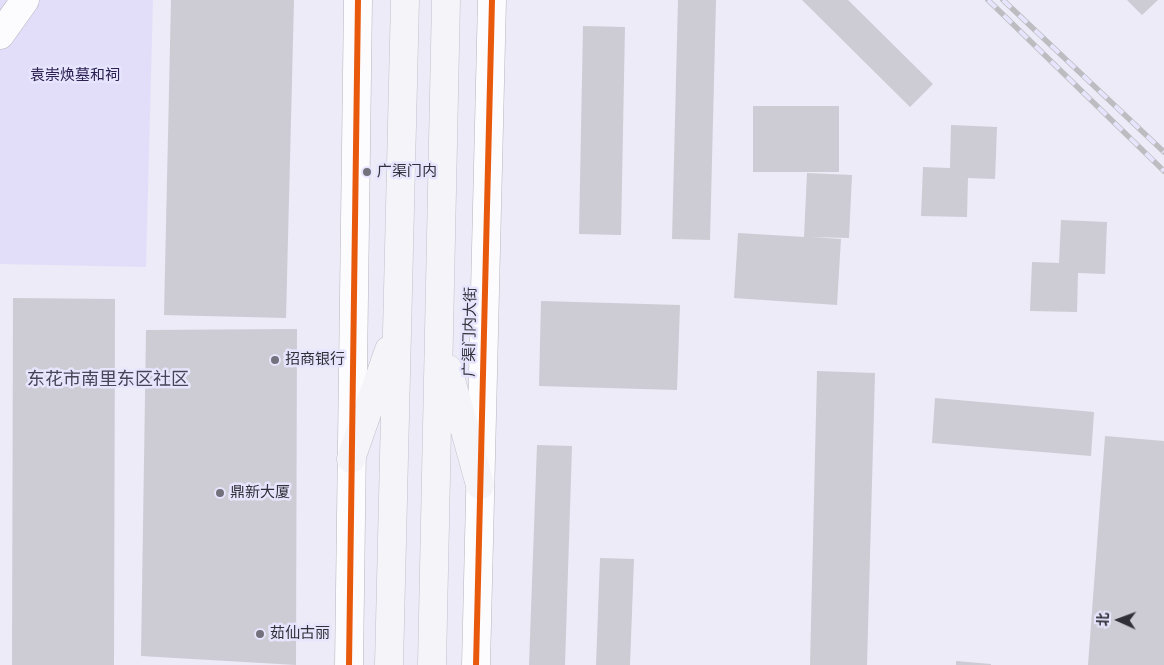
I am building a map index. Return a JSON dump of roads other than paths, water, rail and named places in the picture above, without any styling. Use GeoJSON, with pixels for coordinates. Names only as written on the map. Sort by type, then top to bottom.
{"type":"FeatureCollection","features":[{"type":"Feature","properties":{"kind":"main road"},"geometry":{"type":"LineString","coordinates":[[389,665],[405,0]]}},
{"type":"Feature","properties":{"kind":"main road","name":"广渠门内大街"},"geometry":{"type":"LineString","coordinates":[[432,665],[446,0]]}},
{"type":"Feature","properties":{"kind":"main road"},"geometry":{"type":"LineString","coordinates":[[351,459],[398,325]]}},
{"type":"Feature","properties":{"kind":"main road"},"geometry":{"type":"LineString","coordinates":[[440,341],[480,485]]}},
{"type":"Feature","properties":{"kind":"street"},"geometry":{"type":"LineString","coordinates":[[0,35],[25,0]]}},
{"type":"Feature","properties":{"kind":"street"},"geometry":{"type":"LineString","coordinates":[[349,665],[358,0]]}},
{"type":"Feature","properties":{"kind":"street","name":"广渠门内大街"},"geometry":{"type":"LineString","coordinates":[[476,665],[492,0]]}},
{"type":"Feature","properties":{"kind":"railway"},"geometry":{"type":"LineString","coordinates":[[988,0],[1164,171]]}},
{"type":"Feature","properties":{"kind":"railway"},"geometry":{"type":"LineString","coordinates":[[1003,0],[1164,152]]}},
{"type":"Feature","properties":{"kind":"place","name":"广渠门内"},"geometry":{"type":"Point","coordinates":[367,172]}},
{"type":"Feature","properties":{"kind":"place","name":"招商银行"},"geometry":{"type":"Point","coordinates":[275,360]}},
{"type":"Feature","properties":{"kind":"place","name":"鼎新大厦"},"geometry":{"type":"Point","coordinates":[220,493]}},
{"type":"Feature","properties":{"kind":"place","name":"茹仙古丽"},"geometry":{"type":"Point","coordinates":[260,634]}},
{"type":"Feature","properties":{"kind":"district","name":"东花市南里东区社区"},"geometry":{"type":"Point","coordinates":[108,381]}},
{"type":"Feature","properties":{"kind":"park label","name":"袁崇焕墓和祠"},"geometry":{"type":"Point","coordinates":[75,76]}}]}
